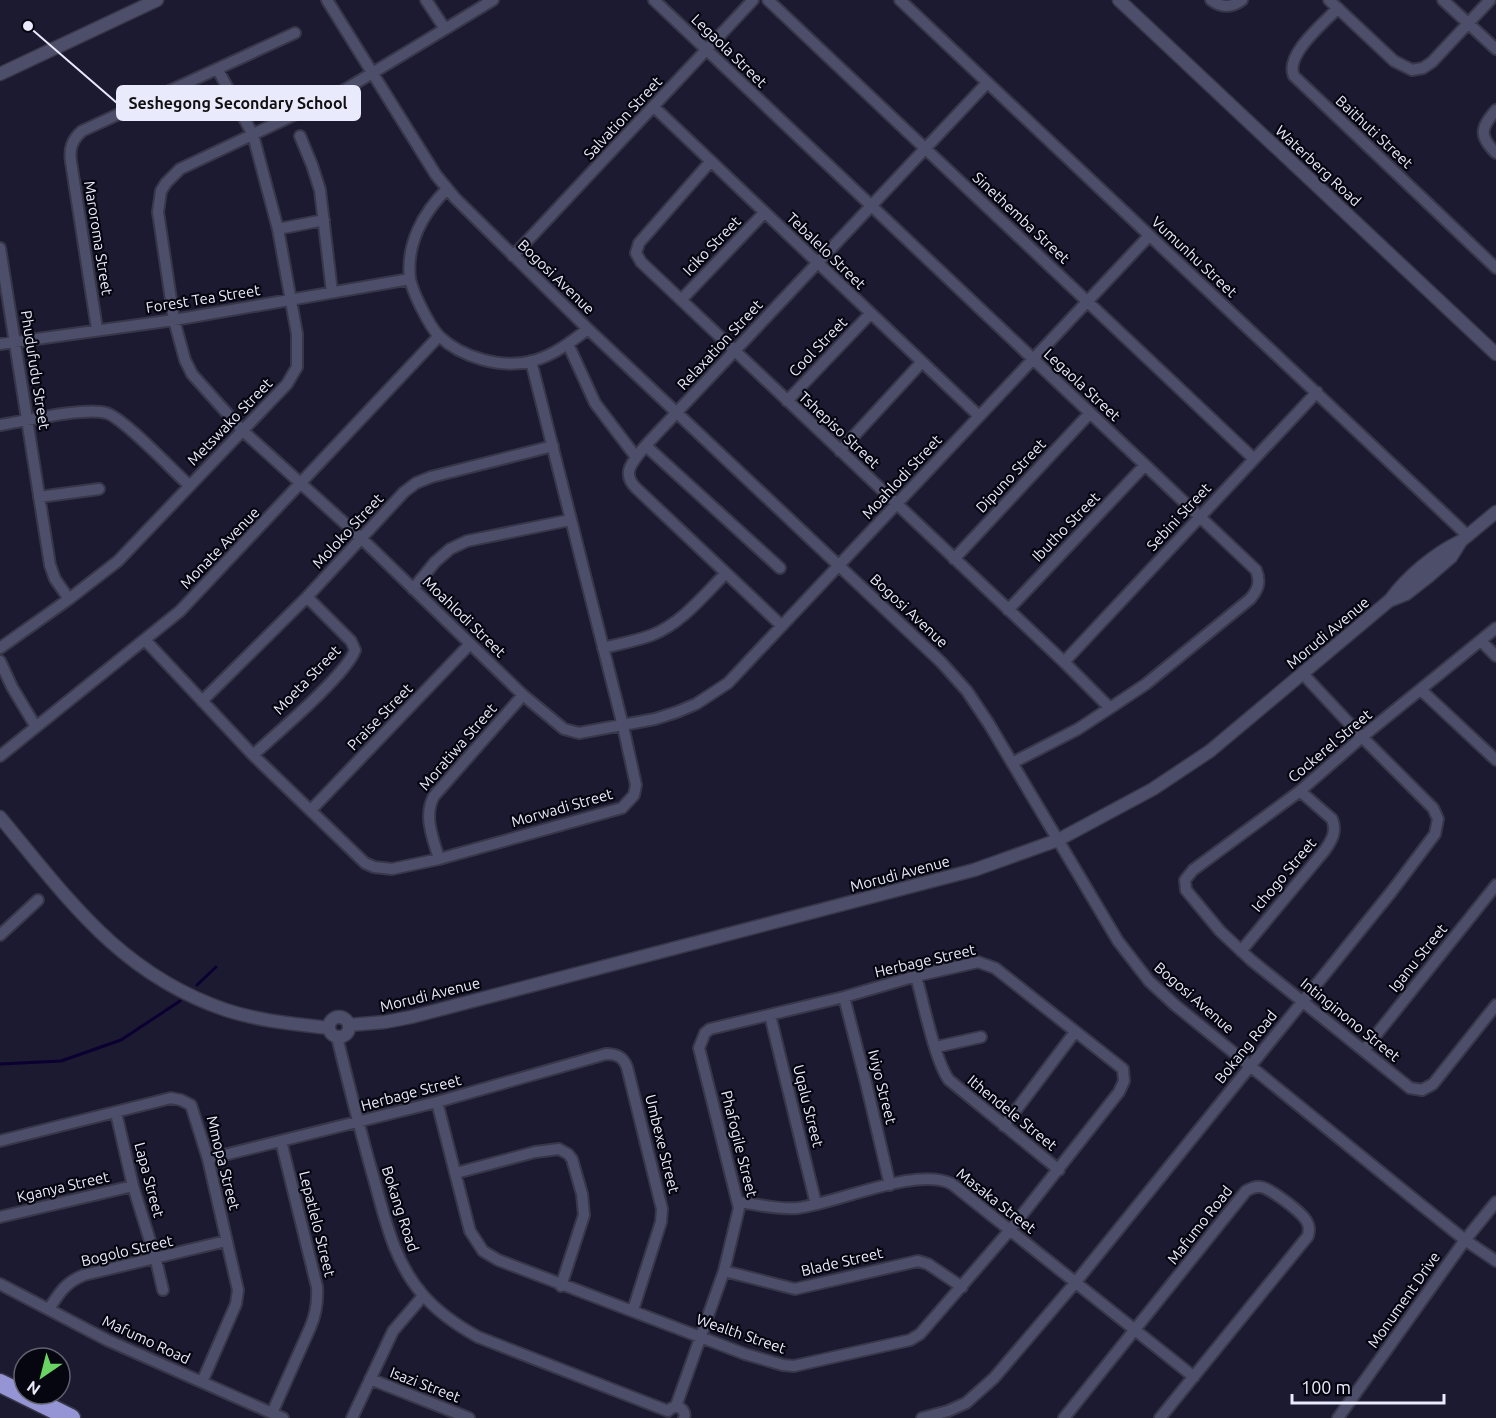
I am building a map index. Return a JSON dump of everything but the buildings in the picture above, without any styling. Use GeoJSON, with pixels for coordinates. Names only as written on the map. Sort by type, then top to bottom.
{"type":"FeatureCollection","features":[{"type":"Feature","properties":{"kind":"highway"},"geometry":{"type":"LineString","coordinates":[[0,1383],[71,1418]]}},
{"type":"Feature","properties":{"kind":"street"},"geometry":{"type":"LineString","coordinates":[[0,74],[156,0]]}},
{"type":"Feature","properties":{"kind":"street","name":"Bogosi Avenue"},"geometry":{"type":"LineString","coordinates":[[327,0],[447,189],[588,329],[955,676],[979,708],[1118,941],[1138,968],[1175,1005],[1465,1240],[1496,1261]]}},
{"type":"Feature","properties":{"kind":"street"},"geometry":{"type":"LineString","coordinates":[[426,0],[445,29]]}},
{"type":"Feature","properties":{"kind":"street","name":"Moahlodi Street"},"geometry":{"type":"LineString","coordinates":[[494,0],[308,110],[180,169],[161,191],[159,212],[174,320],[185,360],[192,374],[242,430],[361,538],[523,695],[553,721],[572,732],[590,732],[623,726],[677,712],[714,694],[738,673],[897,505],[978,415],[1149,236]]}},
{"type":"Feature","properties":{"kind":"street","name":"Legaola Street"},"geometry":{"type":"LineString","coordinates":[[654,0],[1256,570],[1259,582],[1250,599],[1146,684],[1078,729],[1012,763]]}},
{"type":"Feature","properties":{"kind":"street","name":"Salvation Street"},"geometry":{"type":"LineString","coordinates":[[513,256],[753,0]]}},
{"type":"Feature","properties":{"kind":"street","name":"Sinethemba Street"},"geometry":{"type":"LineString","coordinates":[[768,0],[1253,458]]}},
{"type":"Feature","properties":{"kind":"street","name":"Vumunhu Street"},"geometry":{"type":"LineString","coordinates":[[900,0],[1317,392],[1465,538]]}},
{"type":"Feature","properties":{"kind":"street","name":"Waterberg Road"},"geometry":{"type":"LineString","coordinates":[[1119,0],[1496,354]]}},
{"type":"Feature","properties":{"kind":"street"},"geometry":{"type":"LineString","coordinates":[[1211,0],[1228,7],[1242,0]]}},
{"type":"Feature","properties":{"kind":"street"},"geometry":{"type":"LineString","coordinates":[[1329,0],[1395,61],[1412,70],[1423,68],[1432,62],[1490,0]]}},
{"type":"Feature","properties":{"kind":"street"},"geometry":{"type":"LineString","coordinates":[[1443,0],[1496,49]]}},
{"type":"Feature","properties":{"kind":"street","name":"Baithuti Street"},"geometry":{"type":"LineString","coordinates":[[1338,8],[1297,53],[1291,66],[1294,76],[1496,268]]}},
{"type":"Feature","properties":{"kind":"street"},"geometry":{"type":"LineString","coordinates":[[218,70],[295,33]]}},
{"type":"Feature","properties":{"kind":"street","name":"Metswako Street"},"geometry":{"type":"LineString","coordinates":[[0,648],[69,599],[128,551],[287,384],[297,367],[297,334],[278,229],[253,135],[218,70]]}},
{"type":"Feature","properties":{"kind":"street","name":"Maroroma Street"},"geometry":{"type":"LineString","coordinates":[[97,329],[69,152],[73,141],[82,131],[218,70]]}},
{"type":"Feature","properties":{"kind":"street","name":"Relaxation Street"},"geometry":{"type":"LineString","coordinates":[[636,457],[987,82]]}},
{"type":"Feature","properties":{"kind":"street","name":"Tebalelo Street"},"geometry":{"type":"LineString","coordinates":[[654,106],[978,415]]}},
{"type":"Feature","properties":{"kind":"street"},"geometry":{"type":"LineString","coordinates":[[1496,110],[1487,121],[1483,134],[1484,139],[1496,153]]}},
{"type":"Feature","properties":{"kind":"street"},"geometry":{"type":"LineString","coordinates":[[300,136],[320,190],[332,292]]}},
{"type":"Feature","properties":{"kind":"street","name":"Tshepiso Street"},"geometry":{"type":"LineString","coordinates":[[711,161],[642,238],[636,253],[641,262],[1110,708]]}},
{"type":"Feature","properties":{"kind":"street"},"geometry":{"type":"LineString","coordinates":[[447,189],[428,210],[421,222],[412,250],[410,279],[427,319],[439,336],[473,357],[506,363],[531,361],[555,352],[588,329]]}},
{"type":"Feature","properties":{"kind":"street","name":"Iciko Street"},"geometry":{"type":"LineString","coordinates":[[681,300],[764,213]]}},
{"type":"Feature","properties":{"kind":"street"},"geometry":{"type":"LineString","coordinates":[[278,229],[324,220]]}},
{"type":"Feature","properties":{"kind":"street","name":"Phudufudu Street"},"geometry":{"type":"LineString","coordinates":[[0,248],[50,565],[55,579],[69,599]]}},
{"type":"Feature","properties":{"kind":"street","name":"Forest Tea Street"},"geometry":{"type":"LineString","coordinates":[[0,344],[174,320],[410,279]]}},
{"type":"Feature","properties":{"kind":"street","name":"Cool Street"},"geometry":{"type":"LineString","coordinates":[[787,401],[870,314]]}},
{"type":"Feature","properties":{"kind":"street","name":"Monate Avenue"},"geometry":{"type":"LineString","coordinates":[[0,756],[146,641],[200,592],[439,336]]}},
{"type":"Feature","properties":{"kind":"street"},"geometry":{"type":"LineString","coordinates":[[568,344],[595,403],[636,457],[629,470],[631,482],[782,626]]}},
{"type":"Feature","properties":{"kind":"street","name":"Morwadi Street"},"geometry":{"type":"LineString","coordinates":[[146,641],[254,755],[365,863],[374,867],[392,869],[439,859],[622,808],[634,795],[636,785],[531,361]]}},
{"type":"Feature","properties":{"kind":"street"},"geometry":{"type":"LineString","coordinates":[[840,451],[921,363]]}},
{"type":"Feature","properties":{"kind":"street","name":"Sebini Street"},"geometry":{"type":"LineString","coordinates":[[1064,662],[1317,392]]}},
{"type":"Feature","properties":{"kind":"street"},"geometry":{"type":"LineString","coordinates":[[0,425],[97,412],[112,415],[190,486]]}},
{"type":"Feature","properties":{"kind":"street","name":"Dipuno Street"},"geometry":{"type":"LineString","coordinates":[[954,559],[1090,413]]}},
{"type":"Feature","properties":{"kind":"street","name":"Moloko Street"},"geometry":{"type":"LineString","coordinates":[[202,701],[307,597],[405,492],[423,479],[553,446]]}},
{"type":"Feature","properties":{"kind":"street"},"geometry":{"type":"LineString","coordinates":[[646,446],[780,568]]}},
{"type":"Feature","properties":{"kind":"street","name":"Ibutho Street"},"geometry":{"type":"LineString","coordinates":[[1008,610],[1145,465]]}},
{"type":"Feature","properties":{"kind":"street"},"geometry":{"type":"LineString","coordinates":[[39,497],[99,489]]}},
{"type":"Feature","properties":{"kind":"street","name":"Morudi Avenue"},"geometry":{"type":"LineString","coordinates":[[0,817],[83,917],[145,970],[169,985],[227,1010],[333,1032],[331,1021],[337,1017],[345,1018],[349,1025],[371,1024],[411,1017],[974,870],[1058,840],[1180,772],[1232,735],[1390,600],[1406,594],[1429,576],[1451,557],[1465,538],[1496,512]]}},
{"type":"Feature","properties":{"kind":"street"},"geometry":{"type":"LineString","coordinates":[[413,589],[435,562],[450,549],[467,541],[570,520]]}},
{"type":"Feature","properties":{"kind":"street"},"geometry":{"type":"LineString","coordinates":[[603,648],[653,634],[667,627],[689,610],[726,573]]}},
{"type":"Feature","properties":{"kind":"street","name":"Moeta Street"},"geometry":{"type":"LineString","coordinates":[[254,755],[340,672],[355,650],[351,641],[307,597]]}},
{"type":"Feature","properties":{"kind":"street","name":"Cockerel Street"},"geometry":{"type":"LineString","coordinates":[[1185,885],[1185,880],[1193,870],[1300,791],[1362,737],[1496,628]]}},
{"type":"Feature","properties":{"kind":"street"},"geometry":{"type":"LineString","coordinates":[[1481,641],[1496,656]]}},
{"type":"Feature","properties":{"kind":"street","name":"Praise Street"},"geometry":{"type":"LineString","coordinates":[[311,810],[470,644]]}},
{"type":"Feature","properties":{"kind":"street"},"geometry":{"type":"LineString","coordinates":[[0,661],[12,687],[36,727]]}},
{"type":"Feature","properties":{"kind":"street","name":"Bokang Road"},"geometry":{"type":"LineString","coordinates":[[922,1418],[966,1403],[986,1387],[1075,1283],[1431,842],[1438,827],[1438,819],[1433,808],[1303,674]]}},
{"type":"Feature","properties":{"kind":"street"},"geometry":{"type":"LineString","coordinates":[[1421,690],[1496,760]]}},
{"type":"Feature","properties":{"kind":"street","name":"Moratiwa Street"},"geometry":{"type":"LineString","coordinates":[[439,859],[429,822],[430,803],[523,695]]}},
{"type":"Feature","properties":{"kind":"street","name":"Ichogo Street"},"geometry":{"type":"LineString","coordinates":[[1241,951],[1325,850],[1334,836],[1335,824],[1332,819],[1300,791]]}},
{"type":"Feature","properties":{"kind":"street","name":"Intinginono Street"},"geometry":{"type":"LineString","coordinates":[[1185,885],[1189,896],[1241,951],[1410,1089],[1427,1088],[1496,1005]]}},
{"type":"Feature","properties":{"kind":"street","name":"Iganu Street"},"geometry":{"type":"LineString","coordinates":[[1364,1050],[1496,885]]}},
{"type":"Feature","properties":{"kind":"street"},"geometry":{"type":"LineString","coordinates":[[0,935],[38,900]]}},
{"type":"Feature","properties":{"kind":"street","name":"Herbage Street"},"geometry":{"type":"LineString","coordinates":[[710,1029],[844,997],[916,976],[984,962],[995,968],[1117,1064]]}},
{"type":"Feature","properties":{"kind":"street","name":"Ithendele Street"},"geometry":{"type":"LineString","coordinates":[[916,976],[945,1075],[1059,1170]]}},
{"type":"Feature","properties":{"kind":"street","name":"Iviyo Street"},"geometry":{"type":"LineString","coordinates":[[844,997],[890,1185]]}},
{"type":"Feature","properties":{"kind":"street","name":"Uqalu Street"},"geometry":{"type":"LineString","coordinates":[[770,1015],[816,1204]]}},
{"type":"Feature","properties":{"kind":"street","name":"Phafogile Street"},"geometry":{"type":"LineString","coordinates":[[671,1412],[724,1271],[735,1231],[738,1202],[699,1048],[702,1038],[710,1029]]}},
{"type":"Feature","properties":{"kind":"street","name":"Bokang Road"},"geometry":{"type":"LineString","coordinates":[[333,1032],[391,1241],[404,1267],[423,1296],[478,1337],[671,1412]]}},
{"type":"Feature","properties":{"kind":"street"},"geometry":{"type":"LineString","coordinates":[[1004,1126],[1075,1032]]}},
{"type":"Feature","properties":{"kind":"street"},"geometry":{"type":"LineString","coordinates":[[936,1047],[981,1037]]}},
{"type":"Feature","properties":{"kind":"street","name":"Herbage Street"},"geometry":{"type":"LineString","coordinates":[[208,1159],[437,1102],[606,1054],[619,1056]]}},
{"type":"Feature","properties":{"kind":"street","name":"Umbexe Street"},"geometry":{"type":"LineString","coordinates":[[619,1056],[627,1067],[662,1209],[661,1222],[633,1310]]}},
{"type":"Feature","properties":{"kind":"street","name":"Wealth Street"},"geometry":{"type":"LineString","coordinates":[[437,1102],[470,1230],[483,1251],[498,1260],[561,1286],[633,1310],[745,1354],[783,1365],[801,1366],[915,1338],[926,1329],[1059,1170],[1122,1088],[1124,1072],[1117,1064]]}},
{"type":"Feature","properties":{"kind":"street","name":"Mmopa Street"},"geometry":{"type":"LineString","coordinates":[[0,1141],[171,1098],[188,1102],[193,1108],[208,1159],[238,1284],[236,1304],[202,1382]]}},
{"type":"Feature","properties":{"kind":"street","name":"Lapa Street"},"geometry":{"type":"LineString","coordinates":[[116,1113],[133,1186],[163,1290]]}},
{"type":"Feature","properties":{"kind":"street","name":"Lepatlelo Street"},"geometry":{"type":"LineString","coordinates":[[272,1413],[315,1317],[318,1298],[282,1142]]}},
{"type":"Feature","properties":{"kind":"street"},"geometry":{"type":"LineString","coordinates":[[456,1173],[535,1152],[559,1149],[568,1154],[572,1159],[584,1207],[578,1236],[561,1286]]}},
{"type":"Feature","properties":{"kind":"street","name":"Masaka Street"},"geometry":{"type":"LineString","coordinates":[[738,1202],[795,1208],[921,1179],[944,1180],[952,1184],[1194,1377]]}},
{"type":"Feature","properties":{"kind":"street","name":"Kganya Street"},"geometry":{"type":"LineString","coordinates":[[0,1217],[133,1186]]}},
{"type":"Feature","properties":{"kind":"street","name":"Mafumo Road"},"geometry":{"type":"LineString","coordinates":[[1064,1418],[1246,1191],[1262,1187],[1296,1209],[1307,1220],[1308,1236],[1160,1418]]}},
{"type":"Feature","properties":{"kind":"street","name":"Monument Drive"},"geometry":{"type":"LineString","coordinates":[[1338,1418],[1465,1240],[1496,1202]]}},
{"type":"Feature","properties":{"kind":"street","name":"Bogolo Street"},"geometry":{"type":"LineString","coordinates":[[49,1309],[61,1290],[74,1279],[84,1275],[156,1260],[226,1241]]}},
{"type":"Feature","properties":{"kind":"street","name":"Blade Street"},"geometry":{"type":"LineString","coordinates":[[724,1271],[795,1289],[918,1261],[928,1264],[962,1287]]}},
{"type":"Feature","properties":{"kind":"street","name":"Mafumo Road"},"geometry":{"type":"LineString","coordinates":[[0,1284],[106,1340],[283,1418]]}},
{"type":"Feature","properties":{"kind":"street"},"geometry":{"type":"LineString","coordinates":[[352,1418],[395,1328],[423,1296]]}},
{"type":"Feature","properties":{"kind":"street","name":"Isazi Street"},"geometry":{"type":"LineString","coordinates":[[370,1379],[469,1418]]}},
{"type":"Feature","properties":{"kind":"street"},"geometry":{"type":"LineString","coordinates":[[671,1412],[684,1411],[684,1418]]}},
{"type":"Feature","properties":{"kind":"waterway"},"geometry":{"type":"LineString","coordinates":[[197,985],[216,967]]}},
{"type":"Feature","properties":{"kind":"waterway"},"geometry":{"type":"LineString","coordinates":[[0,1064],[61,1061],[121,1040],[180,1001]]}},
{"type":"Feature","properties":{"kind":"place","name":"Seshegong Secondary School"},"geometry":{"type":"Point","coordinates":[28,26]}}]}
